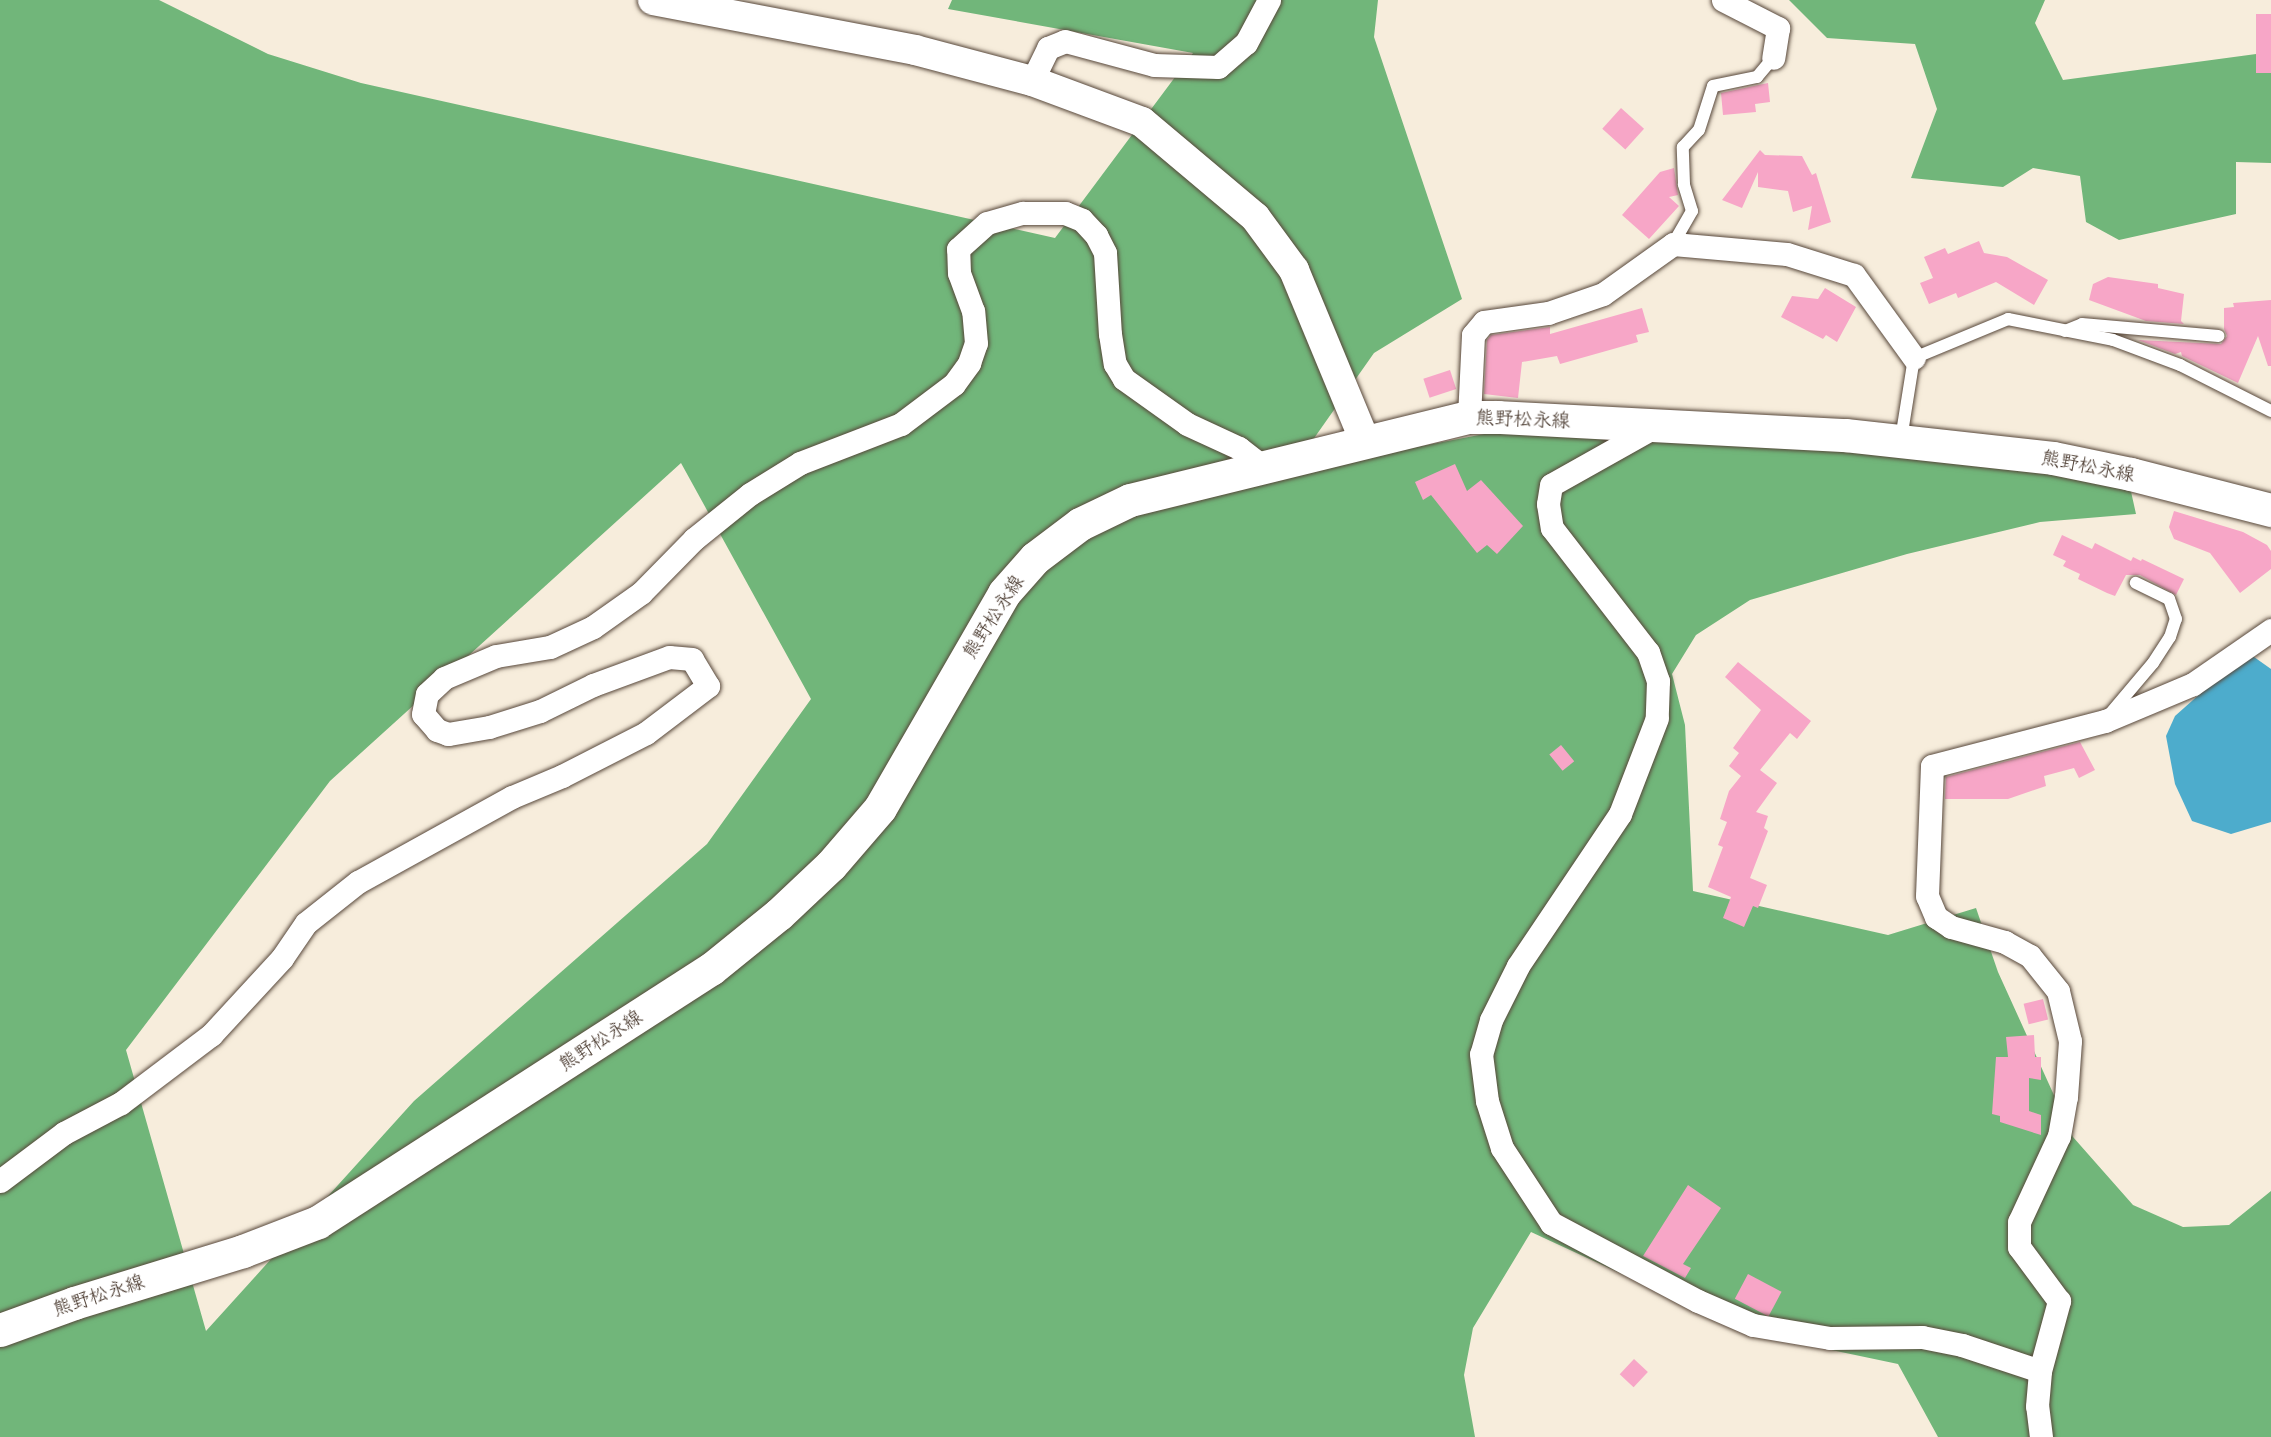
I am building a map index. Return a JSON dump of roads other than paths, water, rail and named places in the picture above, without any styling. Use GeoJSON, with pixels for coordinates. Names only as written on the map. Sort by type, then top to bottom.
{"type":"FeatureCollection","features":[{"type":"Feature","properties":{"kind":"main road","name":"熊野松永線"},"geometry":{"type":"LineString","coordinates":[[0,1329],[74,1303],[243,1251],[318,1222],[701,976],[779,914],[831,864],[880,808],[1004,593],[1035,558],[1080,524],[1130,500],[1469,417],[1845,435],[2053,458],[2131,474],[2271,510]]}},
{"type":"Feature","properties":{"kind":"street"},"geometry":{"type":"LineString","coordinates":[[653,0],[915,50],[1031,81],[1142,122],[1255,216],[1294,270],[1365,441]]}},
{"type":"Feature","properties":{"kind":"street"},"geometry":{"type":"LineString","coordinates":[[1031,81],[1048,48],[1065,41],[1154,65],[1218,67],[1246,43],[1269,0]]}},
{"type":"Feature","properties":{"kind":"street"},"geometry":{"type":"LineString","coordinates":[[1723,0],[1778,28],[1773,58]]}},
{"type":"Feature","properties":{"kind":"street"},"geometry":{"type":"LineString","coordinates":[[0,1181],[64,1133],[121,1103],[211,1035],[282,958],[306,923],[358,882],[512,797],[562,776],[646,733],[708,686],[692,659],[669,657],[593,685],[540,710],[489,727],[447,734],[437,730],[423,714],[427,694],[444,678],[496,656],[550,647],[593,627],[641,593],[694,539],[750,494],[800,463],[901,424],[954,384],[969,363],[976,343],[974,311],[959,273],[958,249],[987,223],[1023,213],[1065,213],[1082,220],[1096,235],[1105,253],[1110,334],[1115,364],[1124,379],[1187,424],[1239,448],[1262,466]]}},
{"type":"Feature","properties":{"kind":"street"},"geometry":{"type":"LineString","coordinates":[[1469,417],[1473,335],[1483,322],[1548,313],[1603,294],[1673,244],[1787,254],[1854,275],[1914,358]]}},
{"type":"Feature","properties":{"kind":"street"},"geometry":{"type":"LineString","coordinates":[[1656,426],[1551,485],[1548,504],[1552,528],[1648,652],[1658,681],[1657,718],[1620,814],[1518,966],[1491,1020],[1481,1054],[1487,1101],[1502,1148],[1551,1223],[1698,1301],[1753,1325],[1830,1338],[1922,1336],[1962,1345],[2040,1371]]}},
{"type":"Feature","properties":{"kind":"street"},"geometry":{"type":"LineString","coordinates":[[2041,1437],[2037,1406],[2040,1371],[2059,1301],[2019,1247],[2019,1222],[2059,1136],[2066,1097],[2070,1041],[2058,990],[2030,956],[2005,942],[1951,928],[1936,917],[1927,896],[1932,766],[2105,721],[2193,684],[2271,630]]}},
{"type":"Feature","properties":{"kind":"lane"},"geometry":{"type":"LineString","coordinates":[[1673,244],[1692,211],[1684,184],[1683,147],[1699,130],[1713,86],[1757,77],[1773,58]]}},
{"type":"Feature","properties":{"kind":"lane"},"geometry":{"type":"LineString","coordinates":[[1901,441],[1914,358],[2008,319],[2113,340],[2180,365],[2271,411]]}},
{"type":"Feature","properties":{"kind":"lane"},"geometry":{"type":"LineString","coordinates":[[2064,331],[2082,324],[2218,336]]}},
{"type":"Feature","properties":{"kind":"lane"},"geometry":{"type":"LineString","coordinates":[[2105,721],[2154,663],[2170,637],[2176,619],[2169,599],[2136,583]]}},
{"type":"Feature","properties":{"kind":"water"},"geometry":{"type":"Polygon","coordinates":[[[2247,652],[2271,669],[2271,822],[2231,834],[2192,821],[2175,784],[2166,736],[2175,716],[2247,652]]]}}]}
